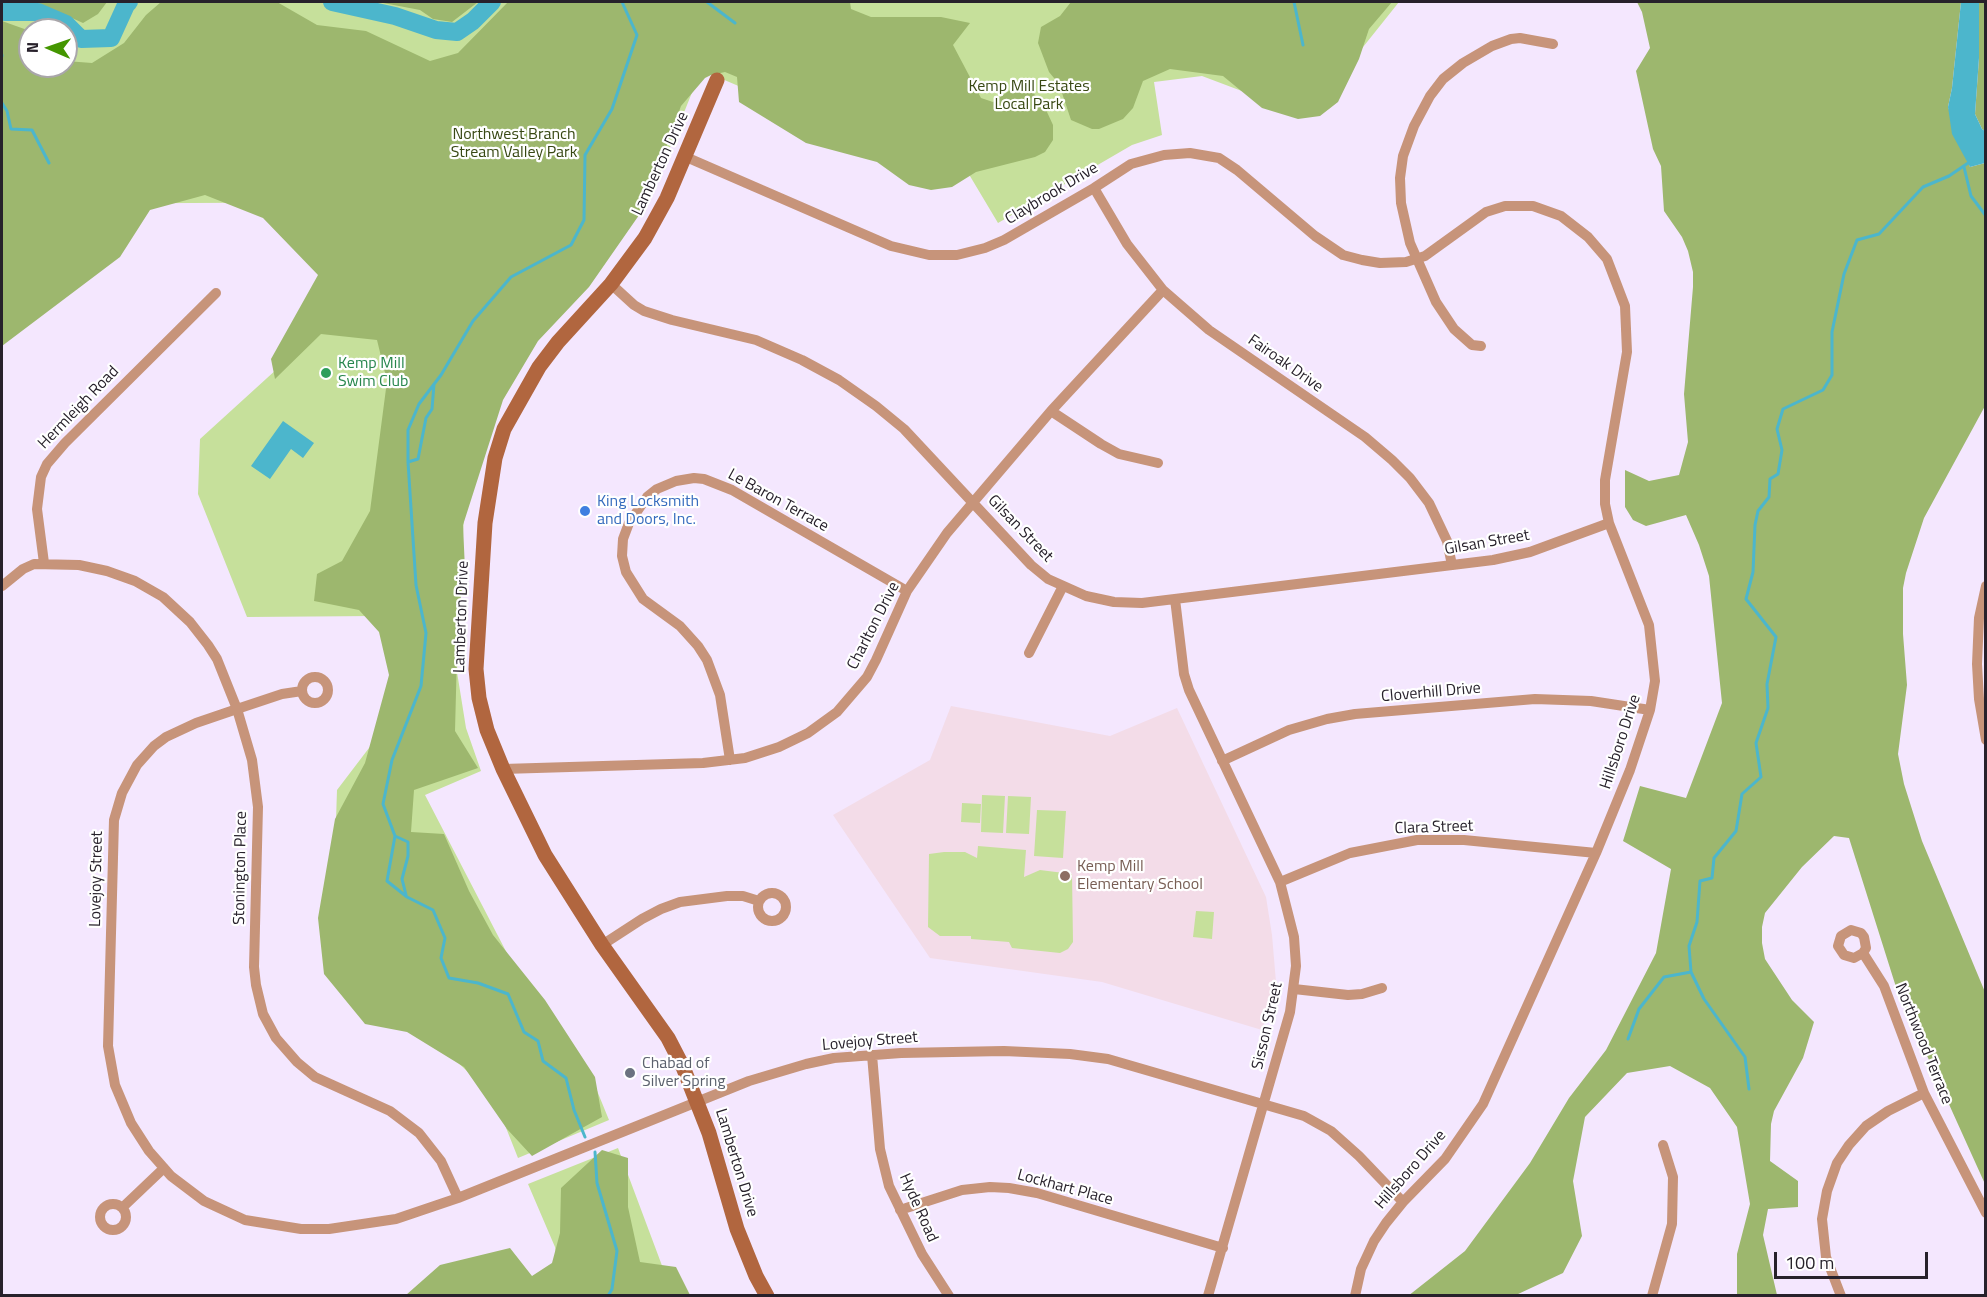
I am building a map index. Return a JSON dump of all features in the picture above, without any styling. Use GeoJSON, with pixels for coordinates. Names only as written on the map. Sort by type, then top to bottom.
{"type":"FeatureCollection","features":[{"type":"Feature","properties":{"kind":"street"},"geometry":{"type":"LineString","coordinates":[[1481,346],[1472,345],[1454,329],[1436,302],[1416,258],[1410,243],[1401,202],[1400,178],[1403,156],[1414,126],[1430,96],[1443,80],[1463,63],[1491,46],[1511,39],[1520,38],[1553,44]]}},
{"type":"Feature","properties":{"kind":"street","name":"Lamberton Drive"},"geometry":{"type":"LineString","coordinates":[[717,80],[668,198],[645,238],[611,284],[538,367],[504,429],[495,458],[485,523],[476,669],[479,698],[487,730],[503,769],[545,855],[602,945],[668,1038],[683,1066],[710,1133],[737,1229],[766,1296]]}},
{"type":"Feature","properties":{"kind":"street","name":"Claybrook Drive"},"geometry":{"type":"LineString","coordinates":[[686,157],[891,246],[929,255],[957,255],[985,248],[1004,240],[1131,164],[1164,154],[1190,153],[1219,158],[1315,236],[1343,255],[1380,263],[1406,262],[1416,258]]}},
{"type":"Feature","properties":{"kind":"street","name":"Fairoak Drive"},"geometry":{"type":"LineString","coordinates":[[1094,188],[1127,244],[1163,290],[1209,330],[1365,437],[1392,459],[1429,503],[1448,541],[1452,565]]}},
{"type":"Feature","properties":{"kind":"street","name":"Hillsboro Drive"},"geometry":{"type":"LineString","coordinates":[[1355,1296],[1361,1269],[1374,1241],[1403,1202],[1445,1159],[1483,1104],[1596,852],[1630,770],[1650,710],[1655,681],[1649,625],[1609,523],[1605,504],[1605,480],[1627,352],[1625,306],[1607,259],[1588,237],[1561,216],[1533,206],[1505,206],[1486,212],[1447,242],[1425,256],[1416,258]]}},
{"type":"Feature","properties":{"kind":"street","name":"Gilsan Street"},"geometry":{"type":"LineString","coordinates":[[611,284],[644,311],[756,340],[802,360],[839,380],[904,429],[1031,565],[1048,579],[1086,596],[1114,602],[1142,603],[1493,560],[1530,552],[1609,523]]}},
{"type":"Feature","properties":{"kind":"street","name":"Charlton Drive"},"geometry":{"type":"LineString","coordinates":[[503,769],[703,763],[745,758],[779,747],[808,733],[837,712],[872,668],[907,591],[947,533],[1051,411],[1163,290]]}},
{"type":"Feature","properties":{"kind":"street","name":"Hermleigh Road"},"geometry":{"type":"LineString","coordinates":[[44,564],[37,509],[40,477],[47,464],[64,443],[216,293]]}},
{"type":"Feature","properties":{"kind":"street"},"geometry":{"type":"LineString","coordinates":[[1051,411],[1119,454],[1158,463]]}},
{"type":"Feature","properties":{"kind":"street","name":"Le Baron Terrace"},"geometry":{"type":"LineString","coordinates":[[730,760],[720,695],[707,660],[680,626],[643,599],[626,572],[622,556],[623,539],[629,523],[646,497],[657,489],[676,482],[694,478],[704,479],[732,490],[907,591]]}},
{"type":"Feature","properties":{"kind":"street"},"geometry":{"type":"LineString","coordinates":[[2,586],[23,569],[34,564],[44,564]]}},
{"type":"Feature","properties":{"kind":"street","name":"Stonington Place"},"geometry":{"type":"LineString","coordinates":[[44,564],[79,565],[107,571],[135,581],[163,597],[190,622],[208,645],[217,659],[237,709],[252,760],[258,807],[254,967],[263,1014],[276,1038],[297,1062],[315,1077],[390,1110],[419,1133],[441,1161],[458,1198]]}},
{"type":"Feature","properties":{"kind":"street"},"geometry":{"type":"LineString","coordinates":[[1029,653],[1063,586]]}},
{"type":"Feature","properties":{"kind":"street"},"geometry":{"type":"LineString","coordinates":[[1986,586],[1979,618],[1977,664],[1979,699],[1986,740]]}},
{"type":"Feature","properties":{"kind":"street","name":"Sisson Street"},"geometry":{"type":"LineString","coordinates":[[1175,599],[1184,674],[1189,690],[1280,882],[1294,937],[1296,966],[1290,1012],[1208,1296]]}},
{"type":"Feature","properties":{"kind":"street","name":"Lovejoy Street"},"geometry":{"type":"LineString","coordinates":[[302,691],[282,694],[237,709],[196,723],[166,737],[154,746],[137,765],[122,793],[114,820],[108,1047],[115,1085],[130,1123],[149,1151],[171,1176],[204,1201],[245,1220],[301,1229],[329,1229],[396,1219],[458,1198],[749,1081],[806,1064],[834,1058],[872,1055],[1004,1051],[1070,1054],[1127,1064],[1304,1116],[1331,1131],[1359,1156],[1403,1202]]}},
{"type":"Feature","properties":{"kind":"street","name":"Cloverhill Drive"},"geometry":{"type":"LineString","coordinates":[[1222,761],[1289,730],[1327,718],[1355,714],[1535,699],[1591,701],[1650,710]]}},
{"type":"Feature","properties":{"kind":"street","name":"Clara Street"},"geometry":{"type":"LineString","coordinates":[[1280,882],[1350,853],[1417,840],[1464,840],[1596,852]]}},
{"type":"Feature","properties":{"kind":"street"},"geometry":{"type":"LineString","coordinates":[[602,945],[642,919],[680,902],[743,896],[759,902]]}},
{"type":"Feature","properties":{"kind":"street","name":"Northwood Terrace"},"geometry":{"type":"LineString","coordinates":[[1863,953],[1884,986],[1924,1093],[1986,1213]]}},
{"type":"Feature","properties":{"kind":"street"},"geometry":{"type":"LineString","coordinates":[[1294,989],[1348,995],[1362,994],[1382,988]]}},
{"type":"Feature","properties":{"kind":"street","name":"Hyde Road"},"geometry":{"type":"LineString","coordinates":[[872,1055],[880,1149],[890,1186],[922,1254],[949,1296]]}},
{"type":"Feature","properties":{"kind":"street"},"geometry":{"type":"LineString","coordinates":[[1841,1296],[1826,1257],[1822,1219],[1827,1191],[1837,1163],[1866,1126],[1888,1111],[1924,1093]]}},
{"type":"Feature","properties":{"kind":"street"},"geometry":{"type":"LineString","coordinates":[[1652,1296],[1672,1224],[1673,1177],[1663,1145]]}},
{"type":"Feature","properties":{"kind":"street"},"geometry":{"type":"LineString","coordinates":[[123,1207],[164,1168]]}},
{"type":"Feature","properties":{"kind":"street","name":"Lockhart Place"},"geometry":{"type":"LineString","coordinates":[[900,1210],[962,1190],[990,1187],[1009,1188],[1037,1193],[1222,1248]]}},
{"type":"Feature","properties":{"kind":"shaded area","name":"Kemp Mill Elementary School"},"geometry":{"type":"Polygon","coordinates":[[[951,706],[1110,736],[1177,708],[1266,897],[1276,982],[1262,1030],[1102,982],[930,958],[833,815],[930,760],[951,706]]]}},
{"type":"Feature","properties":{"kind":"green space","name":"Northwest Branch Stream Valley Park"},"geometry":{"type":"Polygon","coordinates":[[[2,2],[1399,2],[1308,116],[1202,76],[1154,82],[1162,135],[1132,145],[998,223],[964,166],[947,175],[701,70],[657,180],[643,208],[607,260],[534,339],[500,393],[464,514],[457,672],[466,728],[481,771],[425,795],[511,961],[591,1076],[609,1120],[518,1158],[493,1095],[417,1025],[331,971],[337,790],[404,702],[376,616],[247,617],[198,494],[200,439],[344,308],[383,202],[2,204],[2,2]]]}},
{"type":"Feature","properties":{"kind":"green space"},"geometry":{"type":"Polygon","coordinates":[[[36,2],[107,2],[98,14],[83,23],[78,21],[78,18],[72,18],[36,2]]]}},
{"type":"Feature","properties":{"kind":"green space","name":"Northwest Branch Stream Valley Park"},"geometry":{"type":"Polygon","coordinates":[[[161,2],[277,2],[317,25],[366,31],[430,61],[458,53],[508,2],[850,2],[851,9],[871,17],[941,17],[970,23],[953,45],[981,98],[993,102],[1016,86],[1030,88],[1053,125],[1053,140],[1045,152],[1035,157],[976,172],[952,187],[931,190],[909,185],[877,162],[806,143],[739,102],[737,77],[725,72],[705,78],[681,106],[644,208],[589,287],[538,341],[503,400],[463,525],[465,570],[458,615],[455,731],[478,768],[414,790],[411,832],[444,834],[469,891],[493,935],[545,1000],[595,1077],[602,1117],[532,1156],[507,1129],[464,1067],[407,1032],[365,1024],[324,974],[318,918],[335,819],[365,763],[389,675],[379,632],[359,610],[314,601],[317,574],[342,561],[370,511],[387,381],[377,340],[321,334],[275,379],[271,359],[318,275],[263,218],[205,195],[150,210],[120,257],[2,346],[2,21],[18,27],[18,78],[78,78],[78,62],[92,63],[124,43],[146,15],[161,2]]]}},
{"type":"Feature","properties":{"kind":"green space"},"geometry":{"type":"Polygon","coordinates":[[[378,2],[478,2],[452,22],[433,19],[420,10],[378,2]]]}},
{"type":"Feature","properties":{"kind":"green space"},"geometry":{"type":"Polygon","coordinates":[[[1071,2],[1392,2],[1369,29],[1359,59],[1338,102],[1320,116],[1298,119],[1262,108],[1223,76],[1170,69],[1143,81],[1133,108],[1123,119],[1099,129],[1092,129],[1071,120],[1059,84],[1049,72],[1038,43],[1041,27],[1060,16],[1071,2]]]}},
{"type":"Feature","properties":{"kind":"green space"},"geometry":{"type":"Polygon","coordinates":[[[1637,2],[1961,2],[1948,107],[1970,167],[1985,163],[1985,406],[1924,518],[1906,573],[1903,588],[1903,634],[1907,685],[1898,754],[1904,784],[1922,841],[1985,992],[1985,1184],[1896,987],[1849,838],[1834,836],[1802,867],[1765,913],[1762,927],[1765,959],[1792,1000],[1814,1022],[1803,1058],[1774,1111],[1771,1124],[1770,1161],[1798,1181],[1798,1207],[1768,1209],[1763,1235],[1777,1295],[1737,1295],[1737,1254],[1750,1204],[1737,1127],[1710,1088],[1670,1066],[1627,1073],[1585,1117],[1573,1181],[1582,1236],[1563,1273],[1516,1295],[1408,1296],[1465,1251],[1530,1163],[1569,1098],[1606,1050],[1656,953],[1671,869],[1623,841],[1640,786],[1686,798],[1722,703],[1709,576],[1686,515],[1646,526],[1633,520],[1625,507],[1625,470],[1649,481],[1679,475],[1688,442],[1684,394],[1693,287],[1693,272],[1688,251],[1682,237],[1664,211],[1661,166],[1653,149],[1636,71],[1650,48],[1642,12],[1637,2]]]}},
{"type":"Feature","properties":{"kind":"green space"},"geometry":{"type":"Polygon","coordinates":[[[1979,2],[1985,2],[1985,131],[1975,114],[1979,58],[1979,2]]]}},
{"type":"Feature","properties":{"kind":"green space"},"geometry":{"type":"Polygon","coordinates":[[[982,795],[1005,796],[1003,833],[981,832],[982,795]]]}},
{"type":"Feature","properties":{"kind":"green space"},"geometry":{"type":"Polygon","coordinates":[[[1008,796],[1031,797],[1029,834],[1006,833],[1008,796]]]}},
{"type":"Feature","properties":{"kind":"green space"},"geometry":{"type":"Polygon","coordinates":[[[962,803],[981,804],[980,823],[961,822],[962,803]]]}},
{"type":"Feature","properties":{"kind":"green space"},"geometry":{"type":"Polygon","coordinates":[[[1037,810],[1066,811],[1063,858],[1034,856],[1037,810]]]}},
{"type":"Feature","properties":{"kind":"green space"},"geometry":{"type":"Polygon","coordinates":[[[978,846],[1026,850],[1024,877],[1040,870],[1072,874],[1073,942],[1068,949],[1060,953],[1012,948],[1009,942],[971,939],[971,936],[940,936],[928,927],[929,854],[965,852],[977,858],[978,846]]]}},
{"type":"Feature","properties":{"kind":"green space"},"geometry":{"type":"Polygon","coordinates":[[[1196,911],[1214,912],[1212,939],[1193,937],[1196,911]]]}},
{"type":"Feature","properties":{"kind":"green space"},"geometry":{"type":"Polygon","coordinates":[[[618,1148],[673,1295],[559,1277],[555,1247],[528,1184],[618,1148]]]}},
{"type":"Feature","properties":{"kind":"green space"},"geometry":{"type":"Polygon","coordinates":[[[602,1150],[628,1158],[628,1207],[640,1262],[676,1267],[690,1295],[406,1295],[440,1265],[510,1248],[532,1276],[552,1263],[560,1233],[561,1188],[602,1150]]]}},
{"type":"Feature","properties":{"kind":"water"},"geometry":{"type":"Polygon","coordinates":[[[1961,2],[1979,2],[1979,58],[1975,114],[1985,131],[1985,163],[1970,167],[1952,134],[1948,107],[1961,2]]]}},
{"type":"Feature","properties":{"kind":"water"},"geometry":{"type":"Polygon","coordinates":[[[283,421],[314,443],[303,458],[291,449],[270,479],[251,466],[283,421]]]}},
{"type":"Feature","properties":{"kind":"waterway"},"geometry":{"type":"LineString","coordinates":[[2,9],[5,12],[38,12],[66,24],[81,39],[111,38],[129,2]]}},
{"type":"Feature","properties":{"kind":"waterway"},"geometry":{"type":"LineString","coordinates":[[332,2],[395,16],[436,30],[457,32],[473,21],[492,2]]}},
{"type":"Feature","properties":{"kind":"waterway"},"geometry":{"type":"LineString","coordinates":[[585,1137],[574,1110],[566,1078],[543,1061],[538,1041],[524,1032],[508,994],[478,983],[449,978],[441,958],[445,938],[433,910],[407,897],[387,881],[395,836],[383,804],[392,760],[421,686],[426,633],[416,585],[408,430],[419,404],[441,375],[473,321],[511,277],[571,245],[584,220],[585,155],[612,109],[637,35],[622,2]]}},
{"type":"Feature","properties":{"kind":"waterway"},"geometry":{"type":"LineString","coordinates":[[707,2],[735,23]]}},
{"type":"Feature","properties":{"kind":"waterway"},"geometry":{"type":"LineString","coordinates":[[1294,2],[1303,45]]}},
{"type":"Feature","properties":{"kind":"waterway"},"geometry":{"type":"LineString","coordinates":[[2,103],[7,111],[11,129],[32,130],[49,163]]}},
{"type":"Feature","properties":{"kind":"waterway"},"geometry":{"type":"LineString","coordinates":[[1749,1089],[1745,1057],[1704,999],[1691,972],[1689,946],[1697,922],[1700,881],[1712,878],[1714,858],[1736,831],[1742,794],[1761,777],[1756,743],[1768,708],[1767,684],[1776,637],[1746,599],[1753,572],[1755,525],[1758,511],[1769,497],[1770,479],[1778,474],[1782,450],[1777,429],[1783,409],[1823,390],[1832,375],[1832,332],[1844,274],[1857,240],[1879,234],[1923,187],[1949,176],[1971,161]]}},
{"type":"Feature","properties":{"kind":"waterway"},"geometry":{"type":"LineString","coordinates":[[1964,167],[1971,196],[1986,216]]}},
{"type":"Feature","properties":{"kind":"waterway"},"geometry":{"type":"LineString","coordinates":[[408,462],[418,459],[426,418],[432,409],[434,384]]}},
{"type":"Feature","properties":{"kind":"waterway"},"geometry":{"type":"LineString","coordinates":[[395,836],[408,842],[408,856],[402,879],[406,895]]}},
{"type":"Feature","properties":{"kind":"waterway"},"geometry":{"type":"LineString","coordinates":[[1628,1039],[1639,1009],[1664,977],[1691,972]]}},
{"type":"Feature","properties":{"kind":"waterway"},"geometry":{"type":"LineString","coordinates":[[595,1152],[597,1183],[617,1251],[612,1289],[608,1296]]}},
{"type":"Feature","properties":{"kind":"place","name":"Kemp Mill Swim Club"},"geometry":{"type":"Point","coordinates":[326,373]}},
{"type":"Feature","properties":{"kind":"place","name":"King Locksmith and Doors, Inc."},"geometry":{"type":"Point","coordinates":[585,511]}},
{"type":"Feature","properties":{"kind":"place","name":"Kemp Mill Elementary School"},"geometry":{"type":"Point","coordinates":[1065,876]}},
{"type":"Feature","properties":{"kind":"place","name":"Chabad of Silver Spring"},"geometry":{"type":"Point","coordinates":[630,1073]}},
{"type":"Feature","properties":{"kind":"park label","name":"Kemp Mill Estates Local Park"},"geometry":{"type":"Point","coordinates":[1029,96]}}]}
